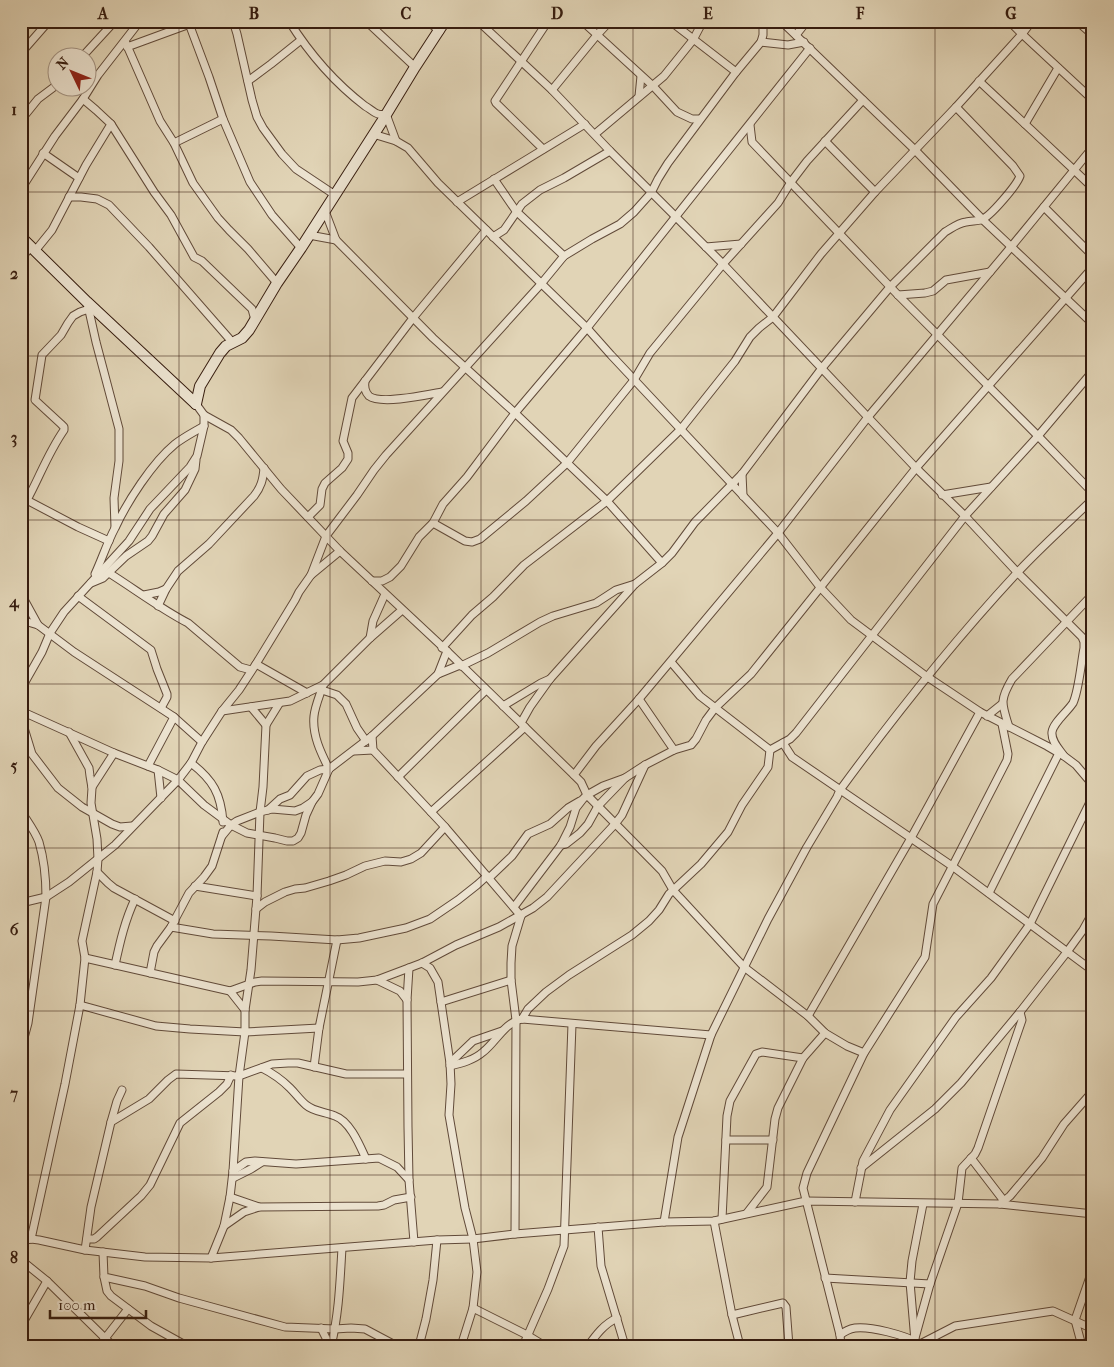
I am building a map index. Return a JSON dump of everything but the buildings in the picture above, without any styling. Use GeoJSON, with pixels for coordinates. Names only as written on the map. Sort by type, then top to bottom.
{"type":"FeatureCollection","features":[{"type":"Feature","properties":{"kind":"street"},"geometry":{"type":"LineString","coordinates":[[21,53],[49,21]]}},
{"type":"Feature","properties":{"kind":"street"},"geometry":{"type":"LineString","coordinates":[[90,48],[115,21]]}},
{"type":"Feature","properties":{"kind":"street"},"geometry":{"type":"LineString","coordinates":[[21,189],[54,136],[98,75],[126,44],[140,21]]}},
{"type":"Feature","properties":{"kind":"street"},"geometry":{"type":"LineString","coordinates":[[126,44],[198,21]]}},
{"type":"Feature","properties":{"kind":"street"},"geometry":{"type":"LineString","coordinates":[[233,21],[252,100],[257,117],[263,128],[282,154],[296,169],[334,195]]}},
{"type":"Feature","properties":{"kind":"street"},"geometry":{"type":"LineString","coordinates":[[289,21],[301,40],[336,80],[356,99],[378,114],[386,114]]}},
{"type":"Feature","properties":{"kind":"street"},"geometry":{"type":"LineString","coordinates":[[366,21],[415,67]]}},
{"type":"Feature","properties":{"kind":"street"},"geometry":{"type":"LineString","coordinates":[[427,21],[440,31]]}},
{"type":"Feature","properties":{"kind":"street"},"geometry":{"type":"LineString","coordinates":[[196,404],[200,386],[220,353],[226,346],[242,338],[256,320],[277,283],[325,211],[445,21]]}},
{"type":"Feature","properties":{"kind":"street"},"geometry":{"type":"LineString","coordinates":[[478,21],[552,90],[651,193],[723,264],[916,468],[1082,637],[1084,648],[1076,696],[1052,728],[1053,740],[1061,754]]}},
{"type":"Feature","properties":{"kind":"street"},"geometry":{"type":"LineString","coordinates":[[543,149],[495,101],[548,21]]}},
{"type":"Feature","properties":{"kind":"street"},"geometry":{"type":"LineString","coordinates":[[582,21],[653,86],[677,112],[692,119],[700,120]]}},
{"type":"Feature","properties":{"kind":"street"},"geometry":{"type":"LineString","coordinates":[[552,90],[597,34],[610,21]]}},
{"type":"Feature","properties":{"kind":"street"},"geometry":{"type":"LineString","coordinates":[[670,21],[736,72]]}},
{"type":"Feature","properties":{"kind":"street"},"geometry":{"type":"LineString","coordinates":[[595,134],[653,86],[676,63],[693,40],[703,21]]}},
{"type":"Feature","properties":{"kind":"street"},"geometry":{"type":"LineString","coordinates":[[21,903],[46,897],[69,882],[115,845],[178,780],[191,763],[222,711],[254,667],[311,575],[326,536],[374,470],[564,256],[620,224],[651,193],[668,163],[736,72],[761,42],[763,21]]}},
{"type":"Feature","properties":{"kind":"street"},"geometry":{"type":"LineString","coordinates":[[781,21],[914,149],[983,220],[1093,324]]}},
{"type":"Feature","properties":{"kind":"street"},"geometry":{"type":"LineString","coordinates":[[796,35],[807,21]]}},
{"type":"Feature","properties":{"kind":"street"},"geometry":{"type":"LineString","coordinates":[[1010,21],[1093,100]]}},
{"type":"Feature","properties":{"kind":"street"},"geometry":{"type":"LineString","coordinates":[[438,674],[444,650],[472,615],[493,597],[524,565],[607,501],[681,429],[735,361],[750,337],[773,317],[839,233],[914,149],[979,82],[1032,21]]}},
{"type":"Feature","properties":{"kind":"street"},"geometry":{"type":"LineString","coordinates":[[1077,21],[1093,35]]}},
{"type":"Feature","properties":{"kind":"street"},"geometry":{"type":"LineString","coordinates":[[188,23],[223,119],[250,182],[272,216],[301,248]]}},
{"type":"Feature","properties":{"kind":"street"},"geometry":{"type":"LineString","coordinates":[[248,81],[301,40]]}},
{"type":"Feature","properties":{"kind":"street"},"geometry":{"type":"LineString","coordinates":[[761,42],[788,45],[804,42]]}},
{"type":"Feature","properties":{"kind":"street"},"geometry":{"type":"LineString","coordinates":[[126,44],[160,121],[174,143],[193,183],[218,218],[277,283]]}},
{"type":"Feature","properties":{"kind":"street"},"geometry":{"type":"LineString","coordinates":[[372,581],[382,581],[390,577],[401,566],[419,538],[433,523],[443,504],[467,477],[515,413],[676,218],[810,48]]}},
{"type":"Feature","properties":{"kind":"street"},"geometry":{"type":"LineString","coordinates":[[1025,124],[1058,68]]}},
{"type":"Feature","properties":{"kind":"street"},"geometry":{"type":"LineString","coordinates":[[640,96],[641,76]]}},
{"type":"Feature","properties":{"kind":"street"},"geometry":{"type":"LineString","coordinates":[[979,82],[1093,188]]}},
{"type":"Feature","properties":{"kind":"street"},"geometry":{"type":"LineString","coordinates":[[21,120],[38,99],[48,92]]}},
{"type":"Feature","properties":{"kind":"street"},"geometry":{"type":"LineString","coordinates":[[82,99],[111,124],[154,192],[172,215],[194,257],[202,262],[252,309],[256,320]]}},
{"type":"Feature","properties":{"kind":"street"},"geometry":{"type":"LineString","coordinates":[[433,523],[465,541],[472,542],[480,539],[502,522],[567,463],[634,380],[650,353],[723,264],[778,203],[807,161],[863,100]]}},
{"type":"Feature","properties":{"kind":"street"},"geometry":{"type":"LineString","coordinates":[[431,812],[523,725],[530,707],[550,679],[635,584],[672,553],[695,522],[742,474],[822,368],[890,287],[915,261],[954,226],[964,222],[983,220],[1018,182],[1020,176],[1013,166],[956,107]]}},
{"type":"Feature","properties":{"kind":"street"},"geometry":{"type":"LineString","coordinates":[[386,114],[396,140]]}},
{"type":"Feature","properties":{"kind":"street"},"geometry":{"type":"LineString","coordinates":[[174,143],[223,119]]}},
{"type":"Feature","properties":{"kind":"street"},"geometry":{"type":"LineString","coordinates":[[21,258],[48,236],[111,124]]}},
{"type":"Feature","properties":{"kind":"street"},"geometry":{"type":"LineString","coordinates":[[457,202],[585,124]]}},
{"type":"Feature","properties":{"kind":"street"},"geometry":{"type":"LineString","coordinates":[[750,125],[752,142],[898,296],[938,334],[1093,494]]}},
{"type":"Feature","properties":{"kind":"street"},"geometry":{"type":"LineString","coordinates":[[373,134],[396,140],[414,154],[438,183],[587,328],[778,533],[820,587],[851,620],[926,676],[980,712],[1061,754],[1076,765],[1093,786]]}},
{"type":"Feature","properties":{"kind":"street"},"geometry":{"type":"LineString","coordinates":[[737,140],[752,142]]}},
{"type":"Feature","properties":{"kind":"street"},"geometry":{"type":"LineString","coordinates":[[825,141],[875,192]]}},
{"type":"Feature","properties":{"kind":"street"},"geometry":{"type":"LineString","coordinates":[[574,775],[596,746],[640,699],[778,533],[868,417],[1093,147]]}},
{"type":"Feature","properties":{"kind":"street"},"geometry":{"type":"LineString","coordinates":[[493,238],[504,230],[522,204],[540,190],[610,151]]}},
{"type":"Feature","properties":{"kind":"street"},"geometry":{"type":"LineString","coordinates":[[43,153],[79,178]]}},
{"type":"Feature","properties":{"kind":"street"},"geometry":{"type":"LineString","coordinates":[[494,179],[516,211],[564,256]]}},
{"type":"Feature","properties":{"kind":"street"},"geometry":{"type":"LineString","coordinates":[[69,197],[97,199],[109,205],[149,247],[233,343]]}},
{"type":"Feature","properties":{"kind":"street"},"geometry":{"type":"LineString","coordinates":[[1044,207],[1093,256]]}},
{"type":"Feature","properties":{"kind":"street"},"geometry":{"type":"LineString","coordinates":[[325,211],[336,240],[413,318],[607,501],[657,556],[660,565]]}},
{"type":"Feature","properties":{"kind":"street"},"geometry":{"type":"LineString","coordinates":[[308,517],[320,505],[322,489],[325,483],[348,460],[348,453],[343,441],[344,434],[351,402],[364,381],[486,230]]}},
{"type":"Feature","properties":{"kind":"street"},"geometry":{"type":"LineString","coordinates":[[309,235],[336,240]]}},
{"type":"Feature","properties":{"kind":"street"},"geometry":{"type":"LineString","coordinates":[[21,237],[88,306],[196,404],[204,416],[231,430],[251,451],[281,489],[340,551],[581,782],[585,797],[598,806],[662,871],[673,890],[744,967],[808,1016],[825,1033],[847,1046],[864,1053]]}},
{"type":"Feature","properties":{"kind":"street"},"geometry":{"type":"LineString","coordinates":[[706,247],[741,244]]}},
{"type":"Feature","properties":{"kind":"street"},"geometry":{"type":"LineString","coordinates":[[561,846],[580,833],[588,824],[598,806],[625,778],[674,750],[691,745],[715,708],[751,674],[916,468],[1093,267]]}},
{"type":"Feature","properties":{"kind":"street"},"geometry":{"type":"LineString","coordinates":[[898,296],[933,291],[946,280],[990,272]]}},
{"type":"Feature","properties":{"kind":"street"},"geometry":{"type":"LineString","coordinates":[[88,306],[73,316],[61,335],[41,358],[35,400],[64,427],[64,430],[49,452],[39,478],[24,498],[78,527],[109,541]]}},
{"type":"Feature","properties":{"kind":"street"},"geometry":{"type":"LineString","coordinates":[[88,306],[119,428],[119,460],[114,498],[115,527]]}},
{"type":"Feature","properties":{"kind":"street"},"geometry":{"type":"LineString","coordinates":[[770,750],[784,743],[796,733],[965,516],[1038,436],[1093,371]]}},
{"type":"Feature","properties":{"kind":"street"},"geometry":{"type":"LineString","coordinates":[[364,381],[364,387],[368,395],[378,399],[395,399],[442,392]]}},
{"type":"Feature","properties":{"kind":"street"},"geometry":{"type":"LineString","coordinates":[[91,582],[95,582],[109,573],[126,556],[148,541],[164,514],[185,490],[195,469],[196,456],[204,426],[204,416]]}},
{"type":"Feature","properties":{"kind":"street"},"geometry":{"type":"LineString","coordinates":[[91,582],[115,527],[140,486],[175,444],[204,426]]}},
{"type":"Feature","properties":{"kind":"street"},"geometry":{"type":"LineString","coordinates":[[21,689],[24,677],[42,652],[50,633],[64,612],[129,541],[150,509],[179,480],[196,456]]}},
{"type":"Feature","properties":{"kind":"street"},"geometry":{"type":"LineString","coordinates":[[158,606],[178,571],[209,544],[254,496],[263,480],[264,468]]}},
{"type":"Feature","properties":{"kind":"street"},"geometry":{"type":"LineString","coordinates":[[742,474],[743,496]]}},
{"type":"Feature","properties":{"kind":"street"},"geometry":{"type":"LineString","coordinates":[[942,495],[992,487]]}},
{"type":"Feature","properties":{"kind":"street"},"geometry":{"type":"LineString","coordinates":[[664,1222],[678,1137],[711,1035],[768,919],[807,847],[838,798],[840,790],[926,676],[968,627],[1017,572],[1093,499]]}},
{"type":"Feature","properties":{"kind":"street"},"geometry":{"type":"LineString","coordinates":[[311,575],[340,551]]}},
{"type":"Feature","properties":{"kind":"street"},"geometry":{"type":"LineString","coordinates":[[109,573],[158,606],[194,627],[240,667],[242,672],[239,690]]}},
{"type":"Feature","properties":{"kind":"street"},"geometry":{"type":"LineString","coordinates":[[268,810],[280,799],[290,795],[308,776],[320,770],[329,769],[354,751],[438,674],[488,653],[553,616],[596,603],[616,590],[635,584]]}},
{"type":"Feature","properties":{"kind":"street"},"geometry":{"type":"LineString","coordinates":[[144,595],[166,589]]}},
{"type":"Feature","properties":{"kind":"street"},"geometry":{"type":"LineString","coordinates":[[21,594],[38,625]]}},
{"type":"Feature","properties":{"kind":"street"},"geometry":{"type":"LineString","coordinates":[[370,638],[373,621],[385,594]]}},
{"type":"Feature","properties":{"kind":"street"},"geometry":{"type":"LineString","coordinates":[[1009,727],[1002,704],[1005,690],[1012,679],[1093,594]]}},
{"type":"Feature","properties":{"kind":"street"},"geometry":{"type":"LineString","coordinates":[[78,596],[151,650],[167,694],[167,698],[161,708]]}},
{"type":"Feature","properties":{"kind":"street"},"geometry":{"type":"LineString","coordinates":[[21,711],[178,780],[223,820],[247,833],[293,841],[301,833],[306,815],[329,769],[314,732],[314,714],[323,688],[370,638],[402,610]]}},
{"type":"Feature","properties":{"kind":"street"},"geometry":{"type":"LineString","coordinates":[[21,620],[38,625],[50,633],[95,666],[174,717],[202,742]]}},
{"type":"Feature","properties":{"kind":"street"},"geometry":{"type":"LineString","coordinates":[[671,662],[700,696],[770,750]]}},
{"type":"Feature","properties":{"kind":"street"},"geometry":{"type":"LineString","coordinates":[[240,667],[254,667],[307,694]]}},
{"type":"Feature","properties":{"kind":"street"},"geometry":{"type":"LineString","coordinates":[[503,706],[550,679]]}},
{"type":"Feature","properties":{"kind":"street"},"geometry":{"type":"LineString","coordinates":[[222,711],[279,704],[323,688],[337,695],[346,704],[357,728],[369,738],[373,750],[445,827],[521,916]]}},
{"type":"Feature","properties":{"kind":"street"},"geometry":{"type":"LineString","coordinates":[[398,777],[486,690]]}},
{"type":"Feature","properties":{"kind":"street"},"geometry":{"type":"LineString","coordinates":[[640,699],[674,750]]}},
{"type":"Feature","properties":{"kind":"street"},"geometry":{"type":"LineString","coordinates":[[211,1258],[224,1226],[233,1174],[235,1075],[245,1032],[250,984],[257,896],[266,725],[279,704]]}},
{"type":"Feature","properties":{"kind":"street"},"geometry":{"type":"LineString","coordinates":[[987,716],[1002,704]]}},
{"type":"Feature","properties":{"kind":"street"},"geometry":{"type":"LineString","coordinates":[[251,707],[266,725]]}},
{"type":"Feature","properties":{"kind":"street"},"geometry":{"type":"LineString","coordinates":[[808,1016],[911,838],[980,712]]}},
{"type":"Feature","properties":{"kind":"street"},"geometry":{"type":"LineString","coordinates":[[148,766],[174,717]]}},
{"type":"Feature","properties":{"kind":"street"},"geometry":{"type":"LineString","coordinates":[[21,718],[29,747],[37,762],[58,788],[92,813],[112,824],[120,827],[132,826]]}},
{"type":"Feature","properties":{"kind":"street"},"geometry":{"type":"LineString","coordinates":[[841,1346],[840,1334],[803,1188],[807,1173],[864,1053],[925,957],[932,904],[1007,760],[1008,754],[1002,724]]}},
{"type":"Feature","properties":{"kind":"street"},"geometry":{"type":"LineString","coordinates":[[31,1239],[66,1084],[80,1006],[85,958],[82,941],[98,859],[89,768],[69,732]]}},
{"type":"Feature","properties":{"kind":"street"},"geometry":{"type":"LineString","coordinates":[[784,743],[792,757],[952,866],[1093,971]]}},
{"type":"Feature","properties":{"kind":"street"},"geometry":{"type":"LineString","coordinates":[[354,751],[373,750]]}},
{"type":"Feature","properties":{"kind":"street"},"geometry":{"type":"LineString","coordinates":[[450,1064],[460,1064],[479,1056],[503,1031],[519,1019],[546,992],[632,935],[649,921],[673,890],[700,864],[728,832],[742,805],[768,767],[770,750]]}},
{"type":"Feature","properties":{"kind":"street"},"geometry":{"type":"LineString","coordinates":[[92,788],[114,753]]}},
{"type":"Feature","properties":{"kind":"street"},"geometry":{"type":"LineString","coordinates":[[989,893],[1061,754]]}},
{"type":"Feature","properties":{"kind":"street"},"geometry":{"type":"LineString","coordinates":[[191,763],[207,776],[215,788],[220,800],[224,826],[222,836]]}},
{"type":"Feature","properties":{"kind":"street"},"geometry":{"type":"LineString","coordinates":[[85,958],[230,991],[262,981],[358,982],[377,980],[422,963],[456,945],[521,916],[547,897],[622,815],[645,765]]}},
{"type":"Feature","properties":{"kind":"street"},"geometry":{"type":"LineString","coordinates":[[158,770],[161,798]]}},
{"type":"Feature","properties":{"kind":"street"},"geometry":{"type":"LineString","coordinates":[[96,872],[108,883],[173,924],[214,934],[337,940],[360,938],[406,928],[430,919],[488,877],[512,856],[528,834],[550,824],[568,808],[602,786],[625,778]]}},
{"type":"Feature","properties":{"kind":"street"},"geometry":{"type":"LineString","coordinates":[[855,1202],[861,1168],[890,1110],[956,1017],[991,978],[1030,924],[1093,796]]}},
{"type":"Feature","properties":{"kind":"street"},"geometry":{"type":"LineString","coordinates":[[514,907],[561,846],[576,808],[585,797]]}},
{"type":"Feature","properties":{"kind":"street"},"geometry":{"type":"LineString","coordinates":[[150,973],[157,946],[173,924],[189,893],[212,866],[218,844],[231,825],[260,812],[272,809],[295,811],[312,802]]}},
{"type":"Feature","properties":{"kind":"street"},"geometry":{"type":"LineString","coordinates":[[21,811],[38,842],[43,864],[46,897],[28,1023],[21,1049]]}},
{"type":"Feature","properties":{"kind":"street"},"geometry":{"type":"LineString","coordinates":[[256,910],[265,902],[295,888],[305,888],[329,881],[365,866],[411,859],[421,853],[445,827]]}},
{"type":"Feature","properties":{"kind":"street"},"geometry":{"type":"LineString","coordinates":[[478,885],[480,868]]}},
{"type":"Feature","properties":{"kind":"street"},"geometry":{"type":"LineString","coordinates":[[195,886],[257,896]]}},
{"type":"Feature","properties":{"kind":"street"},"geometry":{"type":"LineString","coordinates":[[115,965],[123,930],[135,899]]}},
{"type":"Feature","properties":{"kind":"street"},"geometry":{"type":"LineString","coordinates":[[861,1168],[936,1109],[961,1083],[1067,952],[1093,912]]}},
{"type":"Feature","properties":{"kind":"street"},"geometry":{"type":"LineString","coordinates":[[515,1234],[519,1019],[511,980],[512,946],[521,916]]}},
{"type":"Feature","properties":{"kind":"street"},"geometry":{"type":"LineString","coordinates":[[314,1067],[319,1028],[337,940]]}},
{"type":"Feature","properties":{"kind":"street"},"geometry":{"type":"LineString","coordinates":[[422,963],[430,968],[436,976],[441,1002],[450,1064],[449,1114],[477,1272],[473,1308],[461,1346]]}},
{"type":"Feature","properties":{"kind":"street"},"geometry":{"type":"LineString","coordinates":[[409,968],[407,1074],[414,1242]]}},
{"type":"Feature","properties":{"kind":"street"},"geometry":{"type":"LineString","coordinates":[[377,980],[400,991],[407,1000]]}},
{"type":"Feature","properties":{"kind":"street"},"geometry":{"type":"LineString","coordinates":[[441,1002],[511,980]]}},
{"type":"Feature","properties":{"kind":"street"},"geometry":{"type":"LineString","coordinates":[[230,991],[246,1010]]}},
{"type":"Feature","properties":{"kind":"street"},"geometry":{"type":"LineString","coordinates":[[80,1006],[156,1026],[245,1032],[319,1028]]}},
{"type":"Feature","properties":{"kind":"street"},"geometry":{"type":"LineString","coordinates":[[917,1343],[930,1284],[958,1203],[962,1168],[978,1148],[1022,1020],[1020,1012]]}},
{"type":"Feature","properties":{"kind":"street"},"geometry":{"type":"LineString","coordinates":[[519,1019],[711,1035]]}},
{"type":"Feature","properties":{"kind":"street"},"geometry":{"type":"LineString","coordinates":[[523,1346],[548,1289],[564,1246],[572,1024]]}},
{"type":"Feature","properties":{"kind":"street"},"geometry":{"type":"LineString","coordinates":[[450,1064],[473,1041],[503,1031]]}},
{"type":"Feature","properties":{"kind":"street"},"geometry":{"type":"LineString","coordinates":[[747,1214],[767,1187],[778,1108],[803,1058],[825,1033]]}},
{"type":"Feature","properties":{"kind":"street"},"geometry":{"type":"LineString","coordinates":[[740,1346],[732,1315],[718,1220],[730,1101],[756,1054],[762,1052],[803,1058]]}},
{"type":"Feature","properties":{"kind":"street"},"geometry":{"type":"LineString","coordinates":[[111,1122],[150,1099],[176,1074],[235,1075],[272,1064],[288,1062],[346,1074],[407,1074]]}},
{"type":"Feature","properties":{"kind":"street"},"geometry":{"type":"LineString","coordinates":[[262,1068],[271,1072],[289,1087],[306,1105],[343,1120],[359,1142],[366,1159]]}},
{"type":"Feature","properties":{"kind":"street"},"geometry":{"type":"LineString","coordinates":[[87,1239],[97,1237],[141,1196],[150,1185],[180,1124],[219,1092],[235,1075]]}},
{"type":"Feature","properties":{"kind":"street"},"geometry":{"type":"LineString","coordinates":[[85,1250],[91,1207],[111,1122],[122,1090]]}},
{"type":"Feature","properties":{"kind":"street"},"geometry":{"type":"LineString","coordinates":[[1002,1202],[1010,1196],[1042,1158],[1064,1124],[1093,1091]]}},
{"type":"Feature","properties":{"kind":"street"},"geometry":{"type":"LineString","coordinates":[[726,1140],[773,1140]]}},
{"type":"Feature","properties":{"kind":"street"},"geometry":{"type":"LineString","coordinates":[[233,1174],[262,1162],[296,1164],[379,1158],[402,1171],[410,1180]]}},
{"type":"Feature","properties":{"kind":"street"},"geometry":{"type":"LineString","coordinates":[[971,1158],[1002,1202]]}},
{"type":"Feature","properties":{"kind":"street"},"geometry":{"type":"LineString","coordinates":[[230,1197],[259,1207]]}},
{"type":"Feature","properties":{"kind":"street"},"geometry":{"type":"LineString","coordinates":[[224,1226],[244,1212],[259,1207],[378,1206],[394,1200],[411,1197]]}},
{"type":"Feature","properties":{"kind":"street"},"geometry":{"type":"LineString","coordinates":[[21,1241],[39,1240],[85,1250],[145,1257],[211,1258],[437,1240],[472,1239],[664,1222],[718,1220],[806,1201],[923,1204],[1002,1202],[1093,1214]]}},
{"type":"Feature","properties":{"kind":"street"},"geometry":{"type":"LineString","coordinates":[[917,1343],[910,1282],[923,1204]]}},
{"type":"Feature","properties":{"kind":"street"},"geometry":{"type":"LineString","coordinates":[[598,1227],[601,1266],[625,1346]]}},
{"type":"Feature","properties":{"kind":"street"},"geometry":{"type":"LineString","coordinates":[[418,1346],[426,1319],[433,1280],[437,1240]]}},
{"type":"Feature","properties":{"kind":"street"},"geometry":{"type":"LineString","coordinates":[[330,1346],[335,1329],[340,1290],[342,1248]]}},
{"type":"Feature","properties":{"kind":"street"},"geometry":{"type":"LineString","coordinates":[[103,1252],[104,1277],[111,1296],[157,1330],[187,1346]]}},
{"type":"Feature","properties":{"kind":"street"},"geometry":{"type":"LineString","coordinates":[[21,1260],[47,1281],[113,1346]]}},
{"type":"Feature","properties":{"kind":"street"},"geometry":{"type":"LineString","coordinates":[[1082,1346],[1075,1320],[1093,1268]]}},
{"type":"Feature","properties":{"kind":"street"},"geometry":{"type":"LineString","coordinates":[[104,1277],[145,1286],[180,1298],[285,1327],[365,1329],[397,1346]]}},
{"type":"Feature","properties":{"kind":"street"},"geometry":{"type":"LineString","coordinates":[[825,1278],[930,1284]]}},
{"type":"Feature","properties":{"kind":"street"},"geometry":{"type":"LineString","coordinates":[[21,1326],[47,1281]]}},
{"type":"Feature","properties":{"kind":"street"},"geometry":{"type":"LineString","coordinates":[[732,1315],[785,1304],[789,1346]]}},
{"type":"Feature","properties":{"kind":"street"},"geometry":{"type":"LineString","coordinates":[[473,1308],[545,1346]]}},
{"type":"Feature","properties":{"kind":"street"},"geometry":{"type":"LineString","coordinates":[[99,1346],[128,1309]]}},
{"type":"Feature","properties":{"kind":"street"},"geometry":{"type":"LineString","coordinates":[[840,1334],[848,1330],[863,1328],[897,1334],[917,1343],[955,1326],[1055,1311],[1093,1329]]}},
{"type":"Feature","properties":{"kind":"street"},"geometry":{"type":"LineString","coordinates":[[588,1346],[605,1325],[616,1318]]}},
{"type":"Feature","properties":{"kind":"street"},"geometry":{"type":"LineString","coordinates":[[321,1328],[330,1346]]}}]}
